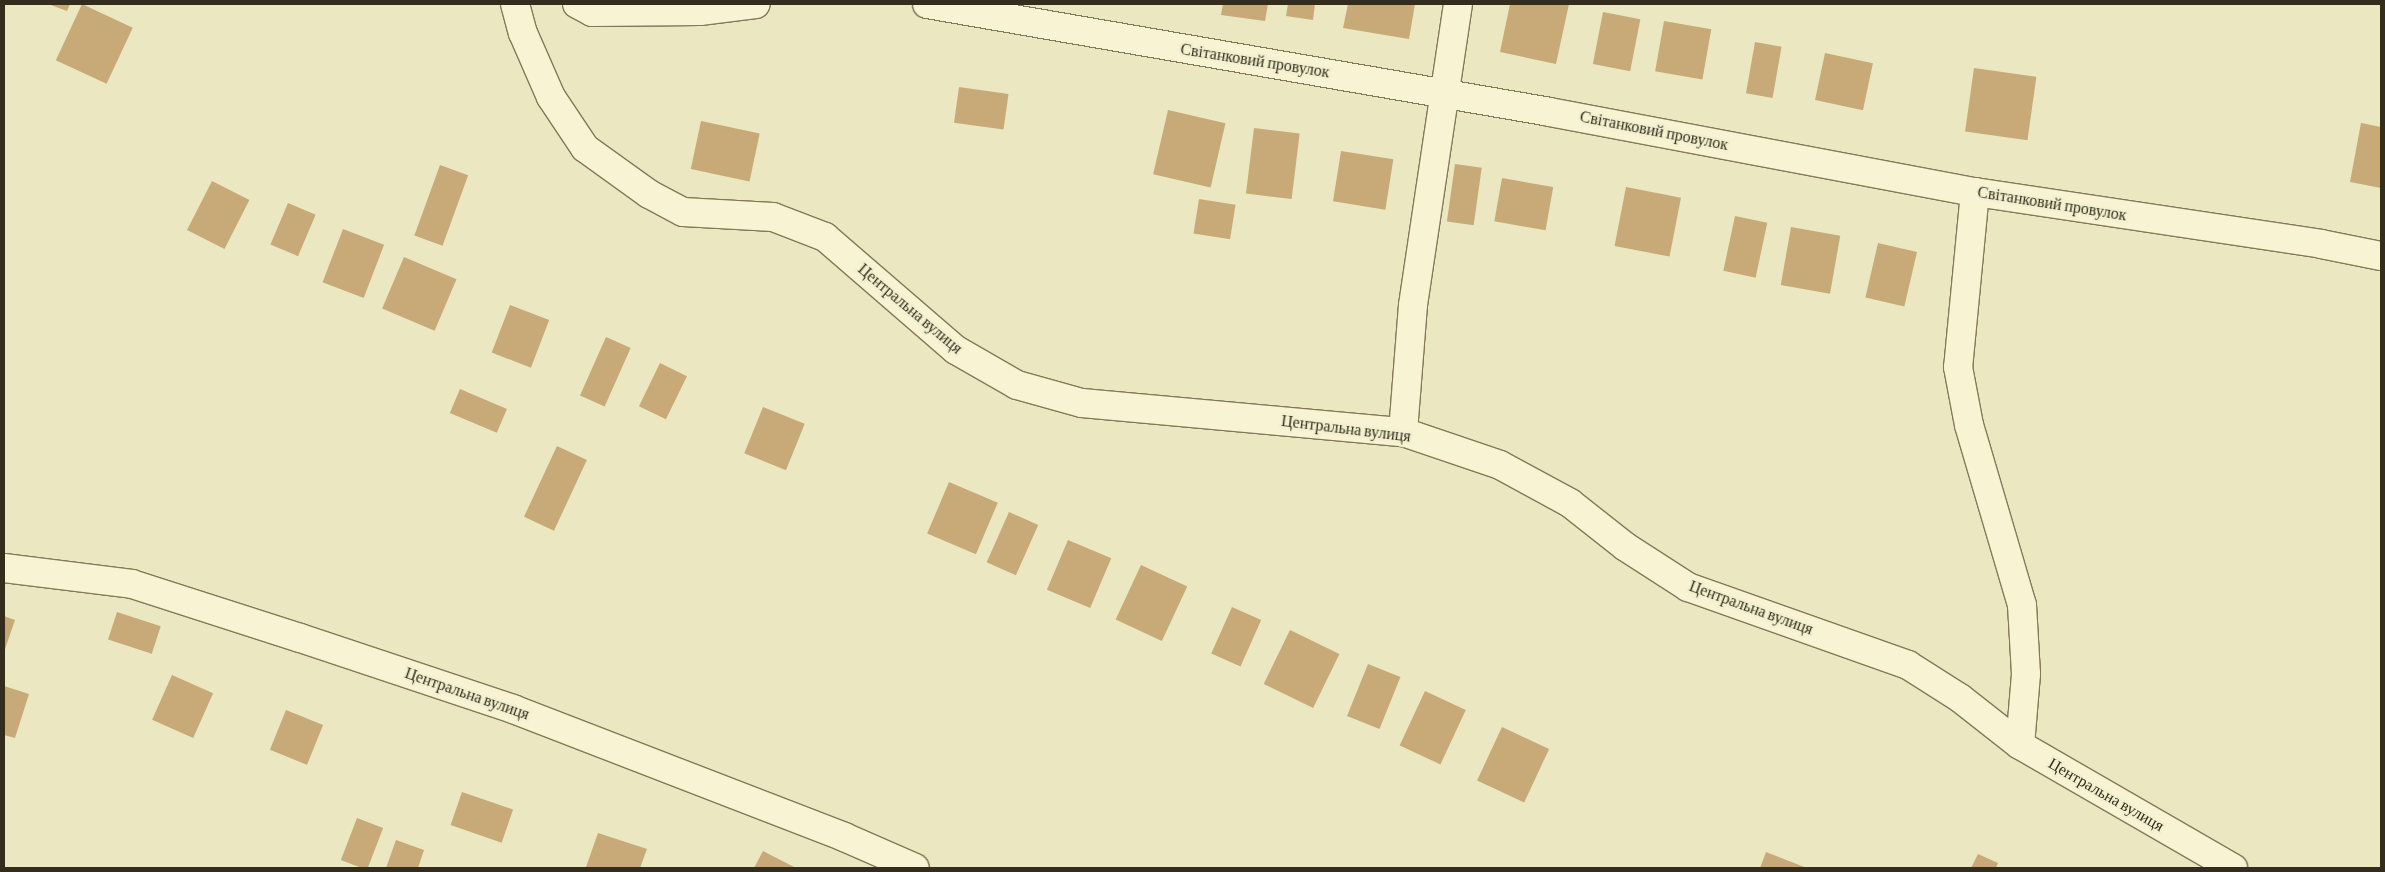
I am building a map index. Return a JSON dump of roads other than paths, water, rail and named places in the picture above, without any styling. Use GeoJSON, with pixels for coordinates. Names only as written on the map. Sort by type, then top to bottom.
{"type":"FeatureCollection","features":[{"type":"Feature","properties":{"kind":"street","name":"Центральна вулиця"},"geometry":{"type":"LineString","coordinates":[[515,4],[523,33],[551,97],[585,148],[648,194],[683,212],[773,217],[825,237],[956,350],[1017,385],[1082,403],[1403,432],[1509,470],[1570,503],[1626,547],[1688,587],[1908,665],[1960,698],[2020,745],[2233,868]]}},
{"type":"Feature","properties":{"kind":"street"},"geometry":{"type":"LineString","coordinates":[[577,4],[592,12],[700,11],[756,4]]}},
{"type":"Feature","properties":{"kind":"street","name":"Світанковий провулок"},"geometry":{"type":"LineString","coordinates":[[927,4],[1444,93],[1975,192],[2321,244],[2381,256]]}},
{"type":"Feature","properties":{"kind":"street"},"geometry":{"type":"LineString","coordinates":[[1403,432],[1413,305],[1458,4]]}},
{"type":"Feature","properties":{"kind":"street"},"geometry":{"type":"LineString","coordinates":[[1975,192],[1958,368],[1970,425],[2022,605],[2026,674],[2020,745]]}},
{"type":"Feature","properties":{"kind":"street","name":"Центральна вулиця"},"geometry":{"type":"LineString","coordinates":[[4,568],[132,584],[300,638],[513,709],[844,837],[915,868]]}}]}
